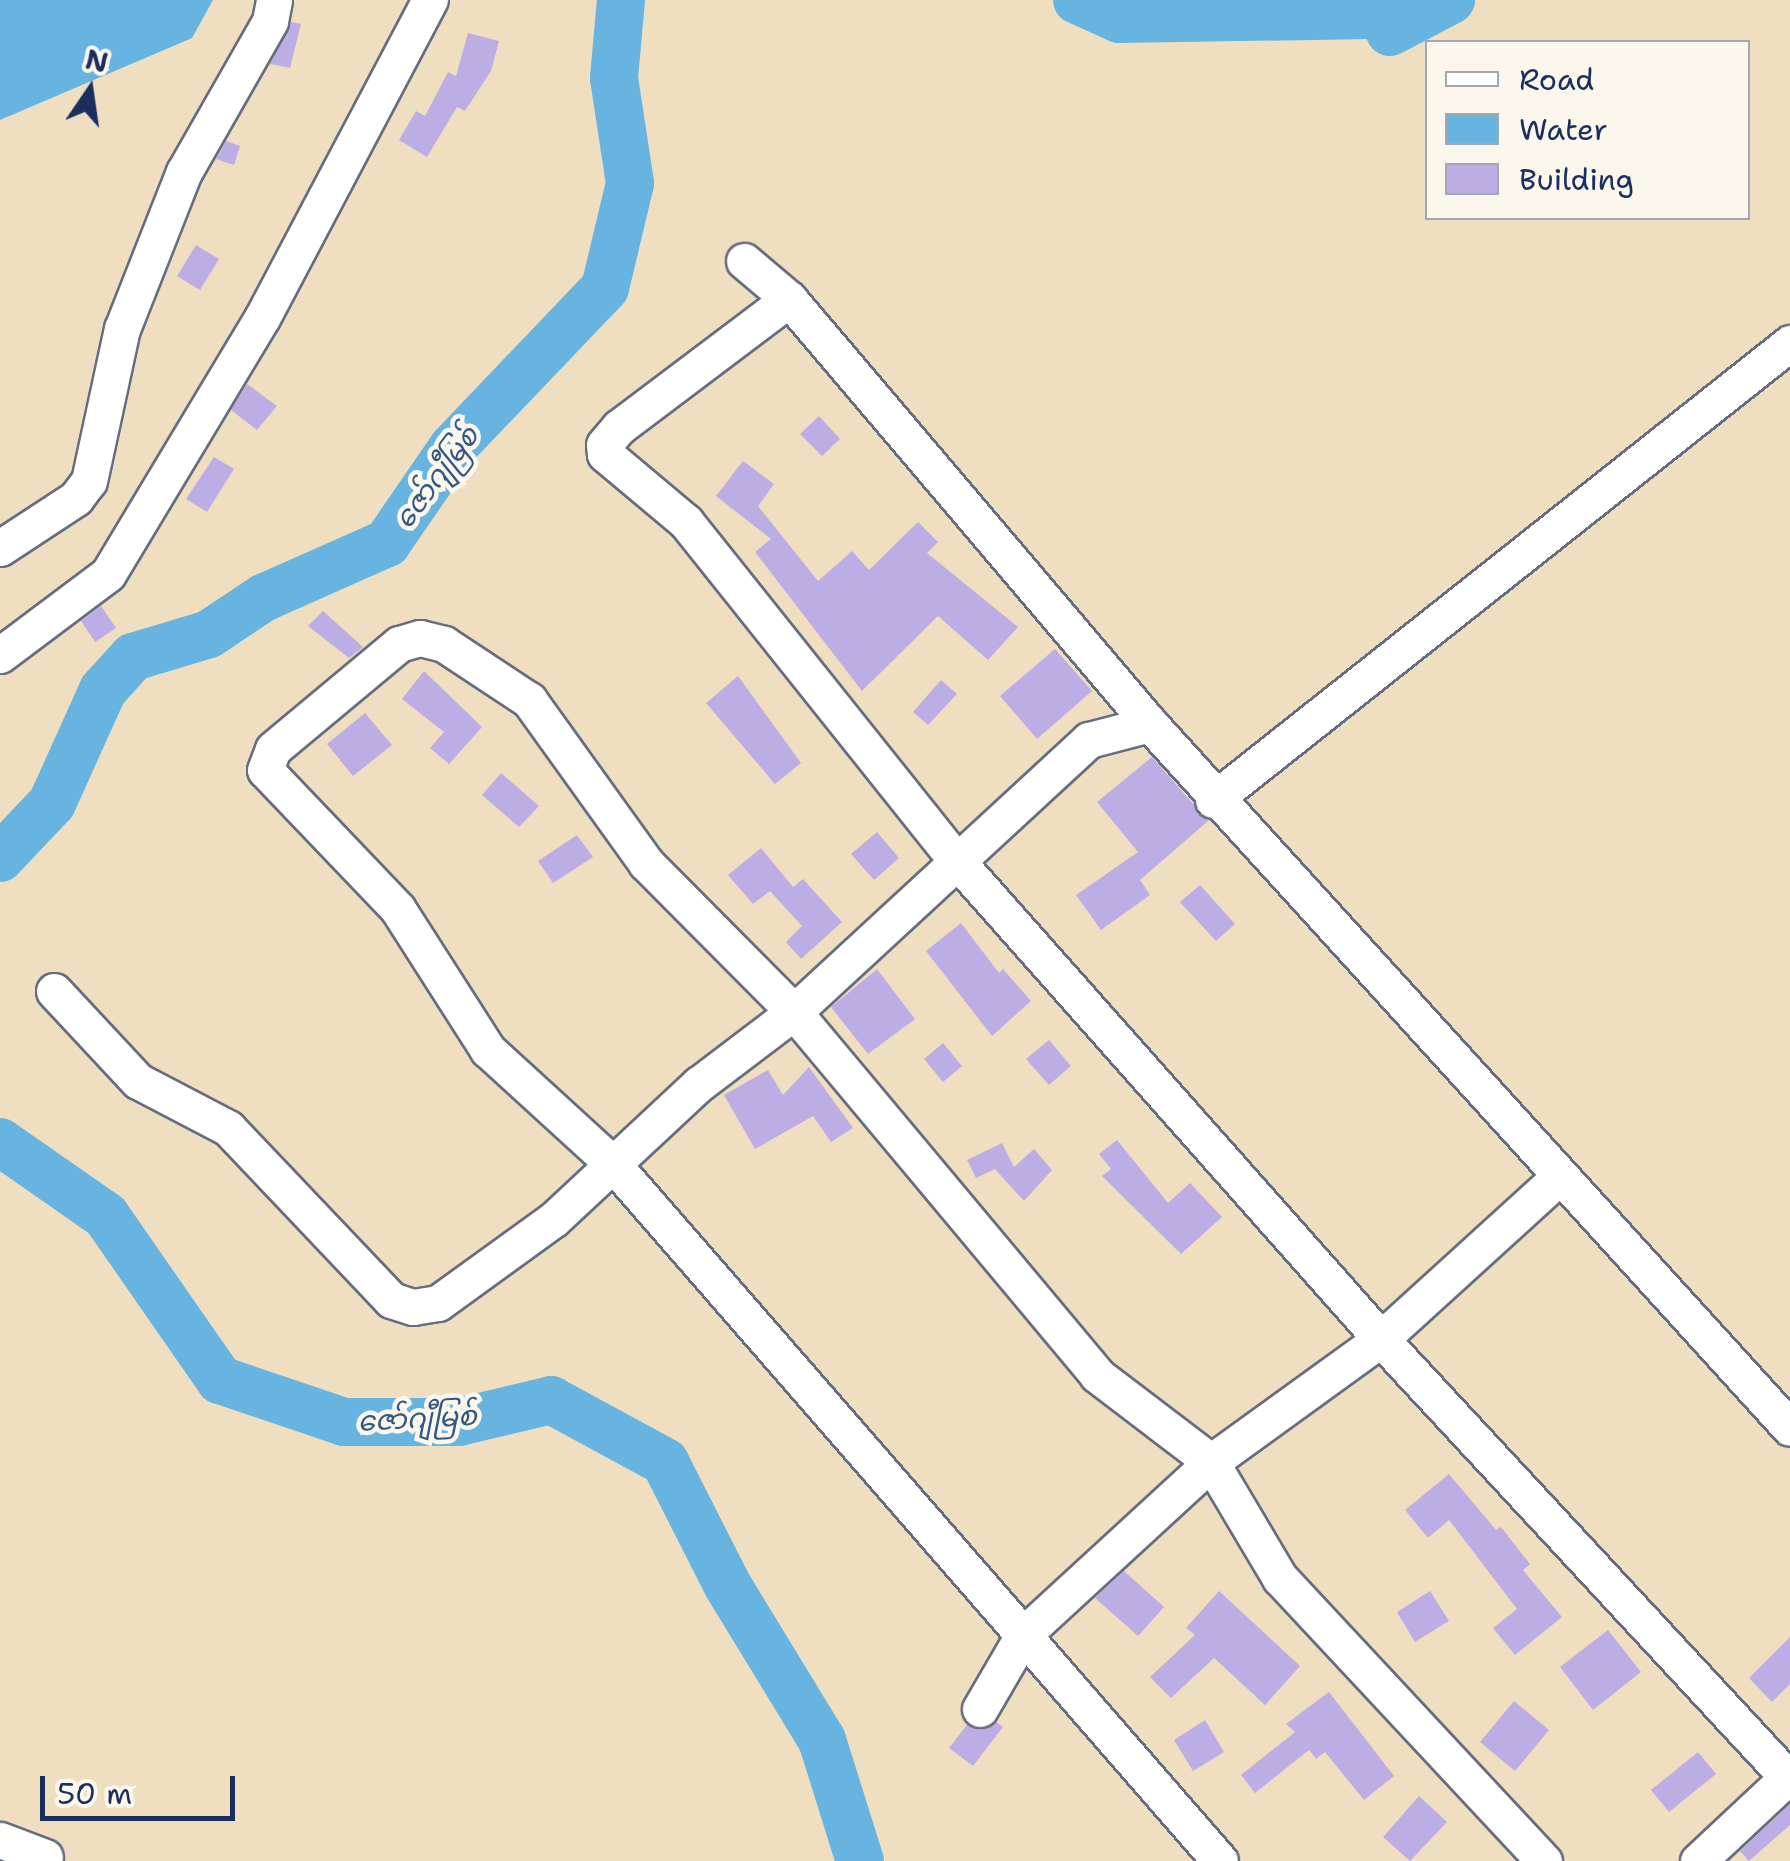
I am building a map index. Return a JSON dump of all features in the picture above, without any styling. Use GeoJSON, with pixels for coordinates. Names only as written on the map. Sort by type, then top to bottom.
{"type":"FeatureCollection","features":[{"type":"Feature","properties":{"kind":"street"},"geometry":{"type":"LineString","coordinates":[[0,548],[76,498],[88,481],[108,370],[129,312],[184,172],[270,21],[274,0]]}},
{"type":"Feature","properties":{"kind":"street"},"geometry":{"type":"LineString","coordinates":[[0,656],[108,574],[262,318],[430,0]]}},
{"type":"Feature","properties":{"kind":"street"},"geometry":{"type":"LineString","coordinates":[[744,261],[790,299],[1213,800],[1790,1428]]}},
{"type":"Feature","properties":{"kind":"street"},"geometry":{"type":"LineString","coordinates":[[790,299],[619,427],[605,454],[686,522],[957,861],[1381,1339],[1789,1777],[1698,1861]]}},
{"type":"Feature","properties":{"kind":"street"},"geometry":{"type":"LineString","coordinates":[[1213,800],[1790,343]]}},
{"type":"Feature","properties":{"kind":"street"},"geometry":{"type":"LineString","coordinates":[[1220,1861],[614,1165],[488,1050],[398,909],[265,770],[287,737],[398,644],[420,638],[444,644],[529,700],[646,862],[794,1012],[1098,1376],[1211,1462],[1280,1578],[1544,1861]]}},
{"type":"Feature","properties":{"kind":"street"},"geometry":{"type":"LineString","coordinates":[[54,991],[138,1080],[228,1128],[391,1300],[413,1307],[438,1303],[554,1219],[699,1084],[794,1012],[1088,740],[1150,724]]}},
{"type":"Feature","properties":{"kind":"street"},"geometry":{"type":"LineString","coordinates":[[980,1709],[1024,1635],[1211,1462],[1381,1339],[1559,1177]]}},
{"type":"Feature","properties":{"kind":"street"},"geometry":{"type":"LineString","coordinates":[[0,1840],[45,1856]]}},
{"type":"Feature","properties":{"kind":"water"},"geometry":{"type":"Polygon","coordinates":[[[0,0],[213,0],[192,38],[0,120],[0,0]]]}},
{"type":"Feature","properties":{"kind":"building"},"geometry":{"type":"Polygon","coordinates":[[[291,22],[301,24],[290,68],[270,64],[291,22]]]}},
{"type":"Feature","properties":{"kind":"building"},"geometry":{"type":"Polygon","coordinates":[[[468,33],[499,41],[491,71],[465,111],[457,107],[427,157],[399,140],[416,111],[425,116],[448,72],[456,76],[468,33]]]}},
{"type":"Feature","properties":{"kind":"building"},"geometry":{"type":"Polygon","coordinates":[[[226,141],[240,146],[234,165],[216,159],[226,141]]]}},
{"type":"Feature","properties":{"kind":"building"},"geometry":{"type":"Polygon","coordinates":[[[196,245],[219,259],[200,290],[177,276],[196,245]]]}},
{"type":"Feature","properties":{"kind":"building"},"geometry":{"type":"Polygon","coordinates":[[[247,384],[277,406],[257,430],[231,410],[247,384]]]}},
{"type":"Feature","properties":{"kind":"building"},"geometry":{"type":"Polygon","coordinates":[[[819,416],[840,439],[822,456],[800,434],[819,416]]]}},
{"type":"Feature","properties":{"kind":"building"},"geometry":{"type":"Polygon","coordinates":[[[214,457],[234,469],[207,512],[186,499],[214,457]]]}},
{"type":"Feature","properties":{"kind":"building"},"geometry":{"type":"Polygon","coordinates":[[[743,461],[774,484],[758,506],[818,581],[852,551],[869,570],[918,522],[938,542],[927,553],[1018,627],[988,660],[938,616],[862,691],[755,552],[771,539],[716,496],[743,461]]]}},
{"type":"Feature","properties":{"kind":"building"},"geometry":{"type":"Polygon","coordinates":[[[101,606],[116,628],[95,642],[81,621],[101,606]]]}},
{"type":"Feature","properties":{"kind":"building"},"geometry":{"type":"Polygon","coordinates":[[[323,611],[363,647],[349,658],[308,626],[323,611]]]}},
{"type":"Feature","properties":{"kind":"building"},"geometry":{"type":"Polygon","coordinates":[[[1055,649],[1092,691],[1037,739],[1000,696],[1055,649]]]}},
{"type":"Feature","properties":{"kind":"building"},"geometry":{"type":"Polygon","coordinates":[[[424,671],[482,727],[449,764],[430,748],[444,732],[402,699],[424,671]]]}},
{"type":"Feature","properties":{"kind":"building"},"geometry":{"type":"Polygon","coordinates":[[[738,676],[801,763],[775,784],[706,703],[738,676]]]}},
{"type":"Feature","properties":{"kind":"building"},"geometry":{"type":"Polygon","coordinates":[[[941,680],[957,694],[928,725],[913,712],[941,680]]]}},
{"type":"Feature","properties":{"kind":"building"},"geometry":{"type":"Polygon","coordinates":[[[365,713],[392,745],[353,776],[327,744],[365,713]]]}},
{"type":"Feature","properties":{"kind":"building"},"geometry":{"type":"Polygon","coordinates":[[[1152,757],[1208,821],[1140,880],[1150,895],[1101,930],[1076,895],[1138,852],[1097,802],[1152,757]]]}},
{"type":"Feature","properties":{"kind":"building"},"geometry":{"type":"Polygon","coordinates":[[[501,773],[539,806],[519,827],[482,795],[501,773]]]}},
{"type":"Feature","properties":{"kind":"building"},"geometry":{"type":"Polygon","coordinates":[[[877,832],[899,858],[874,880],[851,854],[877,832]]]}},
{"type":"Feature","properties":{"kind":"building"},"geometry":{"type":"Polygon","coordinates":[[[577,835],[593,857],[553,883],[538,861],[577,835]]]}},
{"type":"Feature","properties":{"kind":"building"},"geometry":{"type":"Polygon","coordinates":[[[761,848],[793,887],[803,879],[842,922],[801,959],[786,942],[802,926],[770,891],[753,904],[728,875],[761,848]]]}},
{"type":"Feature","properties":{"kind":"building"},"geometry":{"type":"Polygon","coordinates":[[[1200,885],[1235,924],[1216,941],[1180,902],[1200,885]]]}},
{"type":"Feature","properties":{"kind":"building"},"geometry":{"type":"Polygon","coordinates":[[[961,923],[999,973],[1003,969],[1031,1001],[992,1036],[926,951],[961,923]]]}},
{"type":"Feature","properties":{"kind":"building"},"geometry":{"type":"Polygon","coordinates":[[[877,969],[915,1019],[868,1054],[831,1007],[877,969]]]}},
{"type":"Feature","properties":{"kind":"building"},"geometry":{"type":"Polygon","coordinates":[[[1049,1040],[1071,1066],[1049,1085],[1026,1059],[1049,1040]]]}},
{"type":"Feature","properties":{"kind":"building"},"geometry":{"type":"Polygon","coordinates":[[[943,1043],[962,1066],[943,1082],[924,1059],[943,1043]]]}},
{"type":"Feature","properties":{"kind":"building"},"geometry":{"type":"Polygon","coordinates":[[[809,1067],[853,1128],[831,1142],[813,1116],[755,1149],[724,1095],[768,1070],[783,1095],[809,1067]]]}},
{"type":"Feature","properties":{"kind":"building"},"geometry":{"type":"Polygon","coordinates":[[[1117,1140],[1168,1203],[1190,1183],[1222,1217],[1181,1254],[1102,1176],[1111,1169],[1099,1154],[1117,1140]]]}},
{"type":"Feature","properties":{"kind":"building"},"geometry":{"type":"Polygon","coordinates":[[[1002,1143],[1014,1167],[1034,1149],[1052,1170],[1024,1201],[995,1169],[976,1178],[967,1160],[1002,1143]]]}},
{"type":"Feature","properties":{"kind":"building"},"geometry":{"type":"Polygon","coordinates":[[[1449,1474],[1496,1530],[1501,1527],[1530,1564],[1523,1570],[1562,1617],[1515,1655],[1493,1628],[1517,1609],[1449,1520],[1428,1538],[1405,1510],[1449,1474]]]}},
{"type":"Feature","properties":{"kind":"building"},"geometry":{"type":"Polygon","coordinates":[[[1124,1571],[1164,1607],[1138,1636],[1095,1598],[1124,1571]]]}},
{"type":"Feature","properties":{"kind":"building"},"geometry":{"type":"Polygon","coordinates":[[[1219,1591],[1300,1666],[1265,1705],[1214,1658],[1171,1698],[1150,1677],[1195,1635],[1186,1628],[1219,1591]]]}},
{"type":"Feature","properties":{"kind":"building"},"geometry":{"type":"Polygon","coordinates":[[[1430,1591],[1449,1621],[1415,1642],[1397,1612],[1430,1591]]]}},
{"type":"Feature","properties":{"kind":"building"},"geometry":{"type":"Polygon","coordinates":[[[1608,1630],[1641,1672],[1593,1710],[1560,1667],[1608,1630]]]}},
{"type":"Feature","properties":{"kind":"building"},"geometry":{"type":"Polygon","coordinates":[[[1790,1637],[1790,1684],[1772,1702],[1749,1678],[1790,1637]]]}},
{"type":"Feature","properties":{"kind":"building"},"geometry":{"type":"Polygon","coordinates":[[[1329,1692],[1394,1776],[1364,1800],[1325,1752],[1316,1759],[1309,1750],[1255,1793],[1241,1775],[1295,1732],[1286,1724],[1329,1692]]]}},
{"type":"Feature","properties":{"kind":"building"},"geometry":{"type":"Polygon","coordinates":[[[1514,1701],[1549,1730],[1515,1771],[1480,1742],[1514,1701]]]}},
{"type":"Feature","properties":{"kind":"building"},"geometry":{"type":"Polygon","coordinates":[[[1205,1720],[1224,1752],[1193,1771],[1174,1740],[1205,1720]]]}},
{"type":"Feature","properties":{"kind":"building"},"geometry":{"type":"Polygon","coordinates":[[[996,1722],[1003,1727],[973,1766],[949,1748],[967,1725],[981,1730],[996,1722]]]}},
{"type":"Feature","properties":{"kind":"building"},"geometry":{"type":"Polygon","coordinates":[[[1698,1752],[1716,1774],[1669,1812],[1651,1790],[1698,1752]]]}},
{"type":"Feature","properties":{"kind":"building"},"geometry":{"type":"Polygon","coordinates":[[[1419,1796],[1447,1822],[1410,1861],[1383,1837],[1419,1796]]]}},
{"type":"Feature","properties":{"kind":"building"},"geometry":{"type":"Polygon","coordinates":[[[1790,1804],[1790,1825],[1749,1861],[1740,1851],[1790,1804]]]}},
{"type":"Feature","properties":{"kind":"waterway","name":"ဇော်ဂျီမြစ်"},"geometry":{"type":"LineString","coordinates":[[0,858],[52,803],[103,690],[133,657],[209,634],[263,598],[387,543],[453,447],[605,288],[630,183],[614,78],[621,0]]}},
{"type":"Feature","properties":{"kind":"waterway","name":"ဇော်ဂျီမြစ်"},"geometry":{"type":"LineString","coordinates":[[1077,0],[1119,19],[1386,15],[1390,32],[1451,0]]}},
{"type":"Feature","properties":{"kind":"waterway","name":"ဇော်ဂျီမြစ်"},"geometry":{"type":"LineString","coordinates":[[0,1142],[106,1216],[220,1380],[344,1422],[459,1422],[551,1400],[665,1462],[728,1586],[822,1740],[860,1861]]}}]}
